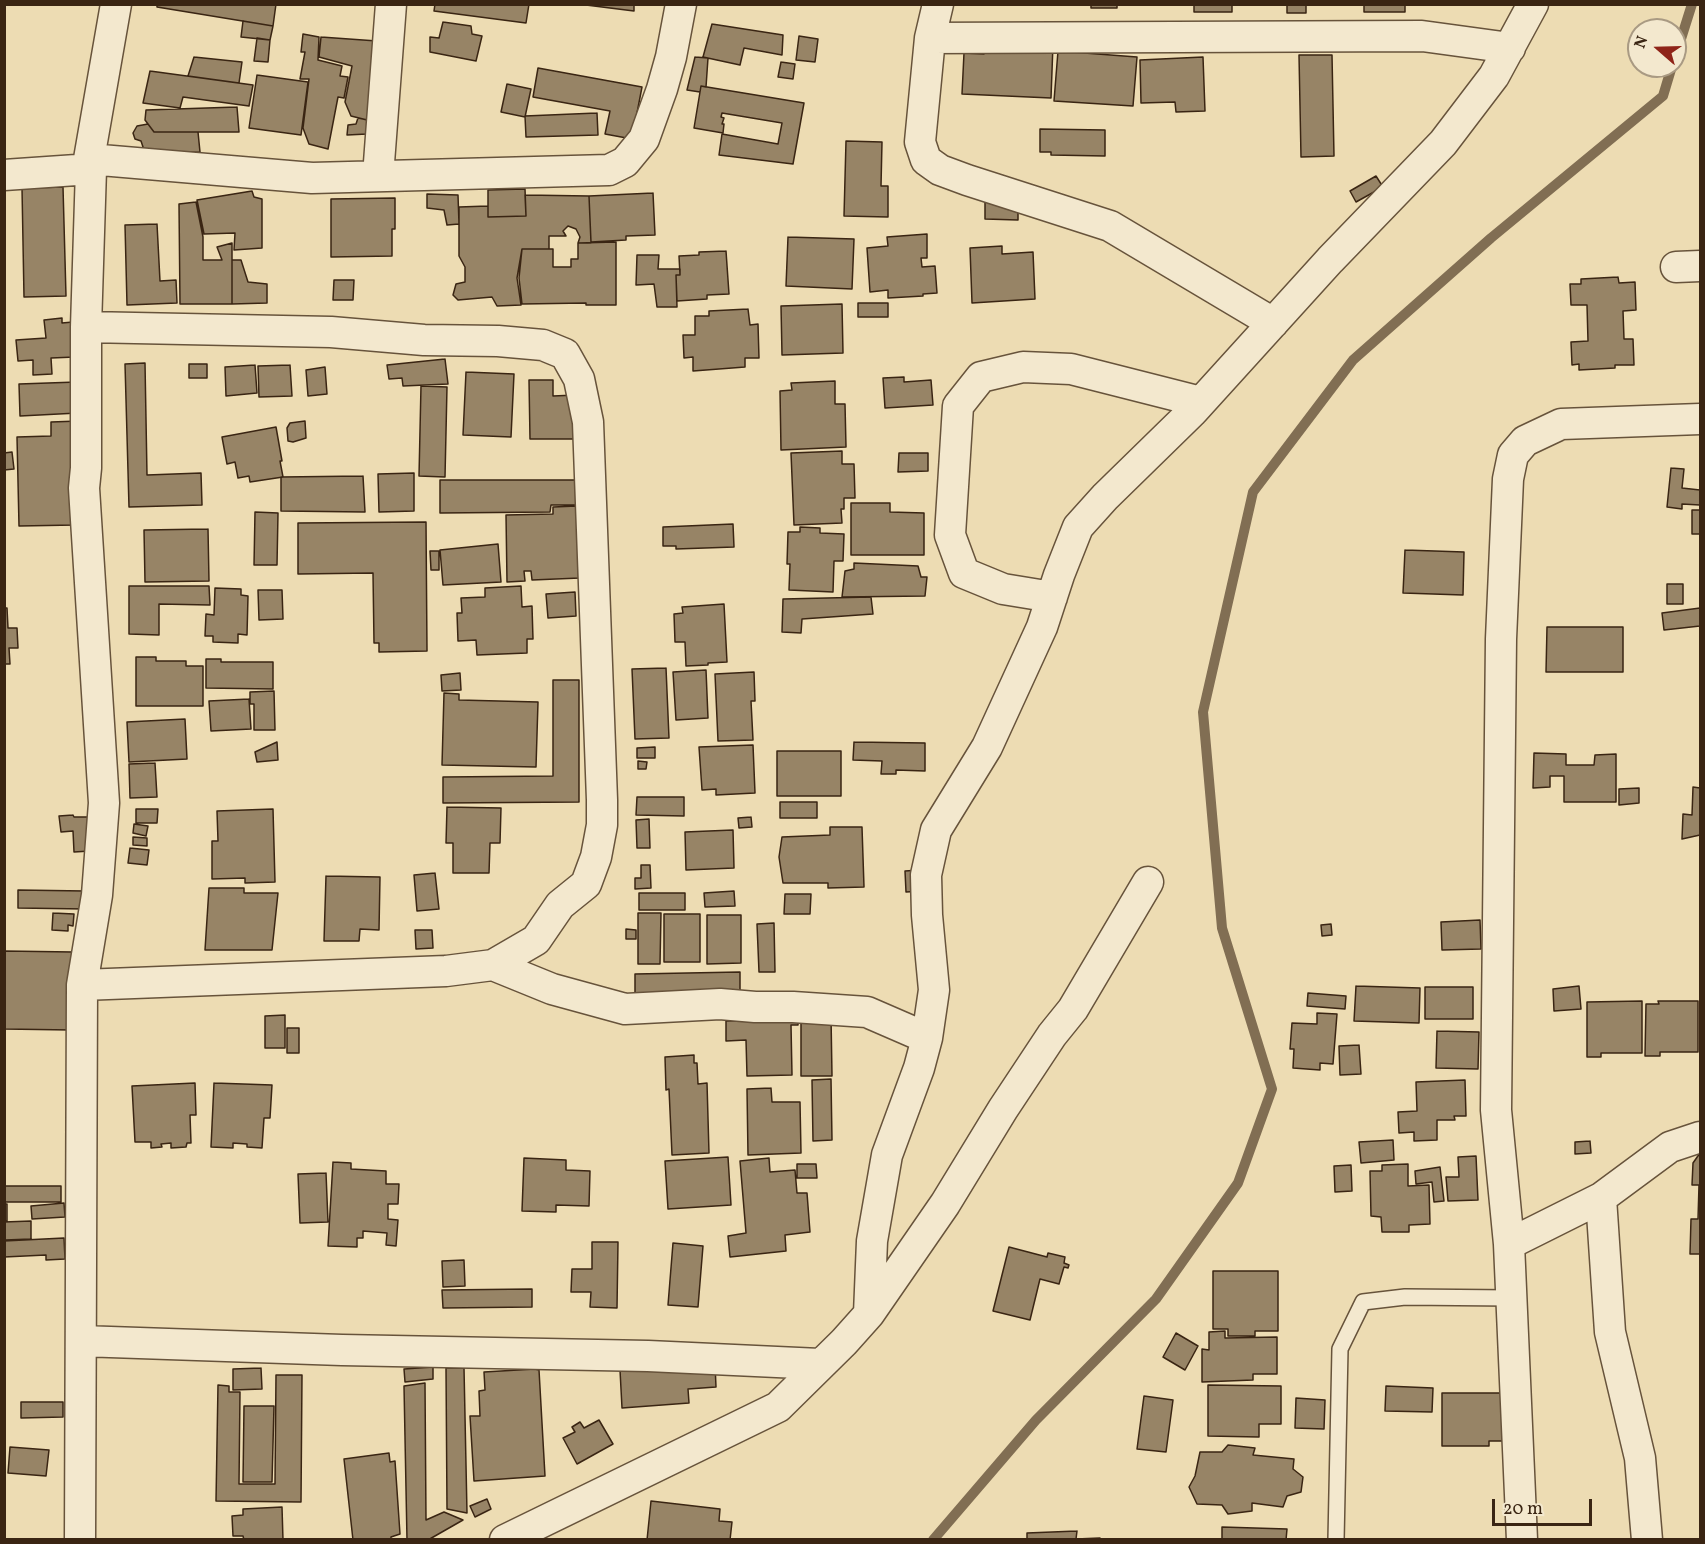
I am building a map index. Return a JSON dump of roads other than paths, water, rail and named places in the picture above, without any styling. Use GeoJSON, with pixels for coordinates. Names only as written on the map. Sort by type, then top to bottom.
{"type":"FeatureCollection","features":[{"type":"Feature","properties":{"kind":"street"},"geometry":{"type":"LineString","coordinates":[[80,1539],[82,985],[97,895],[104,803],[84,488],[86,327],[90,164],[116,4]]}},
{"type":"Feature","properties":{"kind":"street"},"geometry":{"type":"LineString","coordinates":[[378,176],[391,4]]}},
{"type":"Feature","properties":{"kind":"street"},"geometry":{"type":"LineString","coordinates":[[4,175],[90,164],[312,178],[609,170],[625,162],[644,139],[671,57],[681,4]]}},
{"type":"Feature","properties":{"kind":"street"},"geometry":{"type":"LineString","coordinates":[[938,4],[930,38],[920,142],[926,160],[940,170],[967,180],[1110,226],[1273,322]]}},
{"type":"Feature","properties":{"kind":"street"},"geometry":{"type":"LineString","coordinates":[[869,1314],[872,1240],[887,1155],[919,1068],[927,1038],[934,990],[926,875],[936,830],[987,747],[1042,627],[1078,527],[1201,402],[1330,260],[1443,143],[1494,76],[1533,4]]}},
{"type":"Feature","properties":{"kind":"street"},"geometry":{"type":"LineString","coordinates":[[930,38],[1422,36],[1510,48]]}},
{"type":"Feature","properties":{"kind":"street"},"geometry":{"type":"LineString","coordinates":[[82,985],[446,971],[493,965],[536,940],[560,905],[586,884],[596,857],[602,825],[588,422],[579,379],[565,354],[543,345],[498,341],[424,340],[331,332],[86,327]]}},
{"type":"Feature","properties":{"kind":"street"},"geometry":{"type":"LineString","coordinates":[[1052,597],[1003,589],[964,573],[950,536],[958,406],[981,377],[1023,367],[1071,369],[1201,402]]}},
{"type":"Feature","properties":{"kind":"street"},"geometry":{"type":"LineString","coordinates":[[1522,1539],[1509,1244],[1496,1110],[1501,639],[1508,479],[1513,455],[1525,441],[1561,424],[1701,419]]}},
{"type":"Feature","properties":{"kind":"street"},"geometry":{"type":"LineString","coordinates":[[513,1539],[778,1407],[844,1342],[869,1314],[945,1204],[1003,1109],[1046,1044],[1073,1009],[1148,882]]}},
{"type":"Feature","properties":{"kind":"street"},"geometry":{"type":"LineString","coordinates":[[493,965],[552,988],[625,1009],[720,1004],[867,1012],[927,1038]]}},
{"type":"Feature","properties":{"kind":"street"},"geometry":{"type":"LineString","coordinates":[[1509,1244],[1601,1198],[1670,1147],[1701,1137]]}},
{"type":"Feature","properties":{"kind":"street"},"geometry":{"type":"LineString","coordinates":[[1601,1198],[1610,1332],[1640,1458],[1647,1539]]}},
{"type":"Feature","properties":{"kind":"street"},"geometry":{"type":"LineString","coordinates":[[81,1341],[330,1350],[648,1356],[820,1364]]}},
{"type":"Feature","properties":{"kind":"lane"},"geometry":{"type":"LineString","coordinates":[[1336,1539],[1340,1349],[1363,1302],[1405,1297],[1511,1298]]}},
{"type":"Feature","properties":{"kind":"waterway"},"geometry":{"type":"LineString","coordinates":[[1687,20],[1692,4]]}},
{"type":"Feature","properties":{"kind":"waterway"},"geometry":{"type":"LineString","coordinates":[[933,1540],[1036,1420],[1156,1299],[1238,1183],[1272,1089],[1222,928],[1203,712],[1253,492],[1353,360],[1491,238],[1663,96],[1668,78]]}}]}
